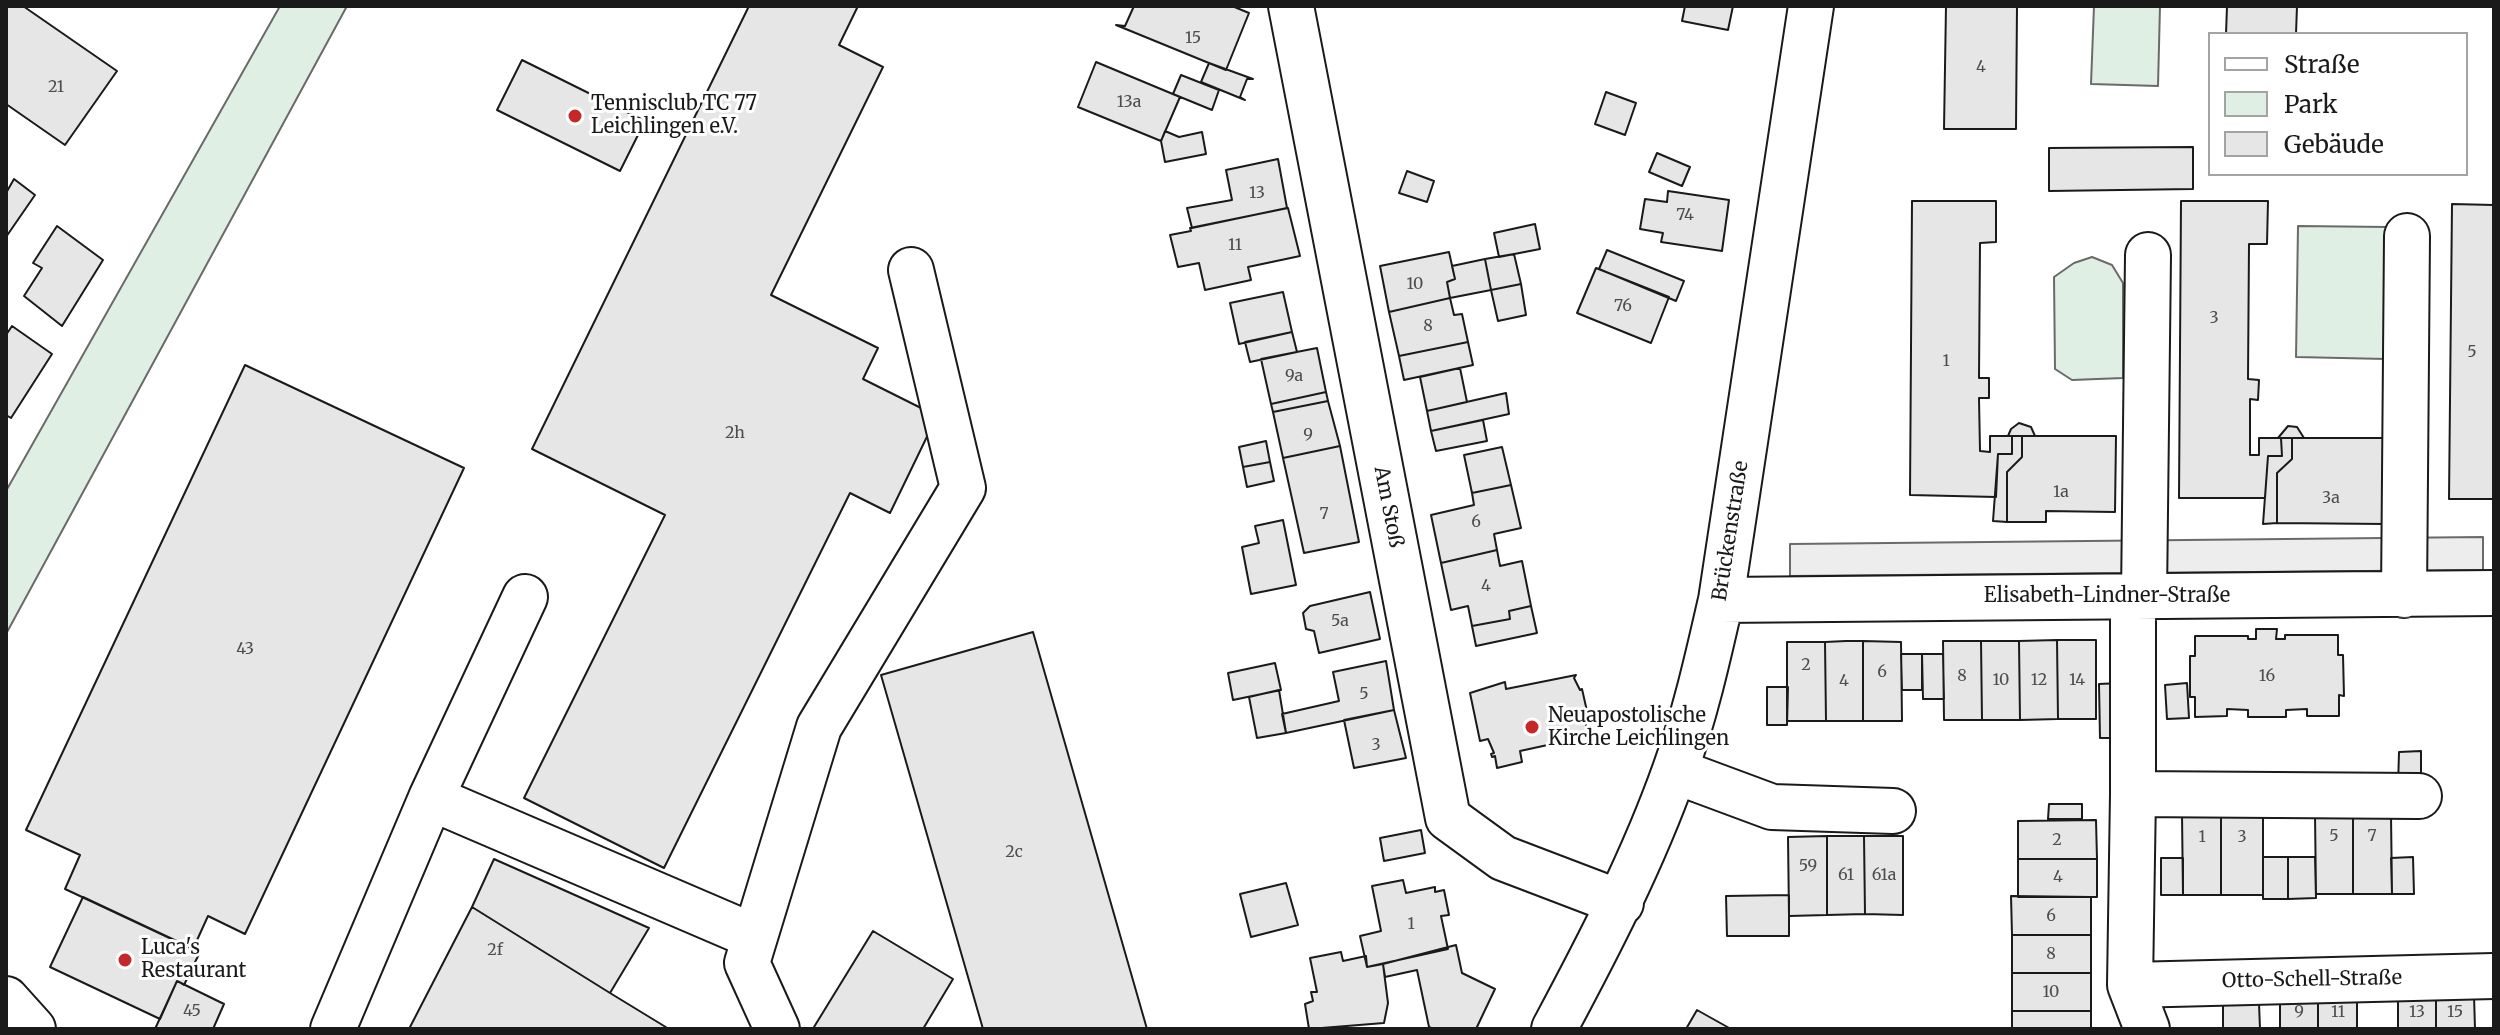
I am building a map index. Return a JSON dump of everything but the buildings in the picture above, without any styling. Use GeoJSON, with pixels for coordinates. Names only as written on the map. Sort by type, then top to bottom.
{"type":"FeatureCollection","features":[{"type":"Feature","properties":{"kind":"street","name":"Am Stoß"},"geometry":{"type":"LineString","coordinates":[[1291,6],[1448,818],[1503,858],[1621,903]]}},
{"type":"Feature","properties":{"kind":"street","name":"Brückenstraße"},"geometry":{"type":"LineString","coordinates":[[1554,1029],[1621,903],[1675,771],[1704,675],[1721,600],[1811,6]]}},
{"type":"Feature","properties":{"kind":"street"},"geometry":{"type":"LineString","coordinates":[[2404,595],[2407,236]]}},
{"type":"Feature","properties":{"kind":"street"},"geometry":{"type":"LineString","coordinates":[[2147,1029],[2130,985],[2148,255]]}},
{"type":"Feature","properties":{"kind":"street"},"geometry":{"type":"LineString","coordinates":[[777,1029],[747,963],[819,727],[963,488],[911,270]]}},
{"type":"Feature","properties":{"kind":"street","name":"Elisabeth-Lindner-Straße"},"geometry":{"type":"LineString","coordinates":[[1721,600],[2494,593]]}},
{"type":"Feature","properties":{"kind":"street"},"geometry":{"type":"LineString","coordinates":[[333,1029],[431,798],[525,597]]}},
{"type":"Feature","properties":{"kind":"street"},"geometry":{"type":"LineString","coordinates":[[1675,771],[1772,807],[1893,811]]}},
{"type":"Feature","properties":{"kind":"street"},"geometry":{"type":"LineString","coordinates":[[2133,794],[2419,796]]}},
{"type":"Feature","properties":{"kind":"street"},"geometry":{"type":"LineString","coordinates":[[431,798],[755,937]]}},
{"type":"Feature","properties":{"kind":"street","name":"Otto-Schell-Straße"},"geometry":{"type":"LineString","coordinates":[[2130,985],[2494,976]]}},
{"type":"Feature","properties":{"kind":"street"},"geometry":{"type":"LineString","coordinates":[[6,999],[33,1029]]}},
{"type":"Feature","properties":{"kind":"green space"},"geometry":{"type":"Polygon","coordinates":[[[280,6],[347,6],[6,634],[6,491],[280,6]]]}},
{"type":"Feature","properties":{"kind":"green space"},"geometry":{"type":"Polygon","coordinates":[[[2094,6],[2160,6],[2158,86],[2091,84],[2094,6]]]}},
{"type":"Feature","properties":{"kind":"green space"},"geometry":{"type":"Polygon","coordinates":[[[2298,226],[2388,227],[2386,359],[2296,357],[2298,226]]]}},
{"type":"Feature","properties":{"kind":"green space"},"geometry":{"type":"Polygon","coordinates":[[[2092,257],[2112,265],[2123,283],[2123,378],[2072,380],[2055,369],[2054,277],[2074,263],[2092,257]]]}},
{"type":"Feature","properties":{"kind":"shaded area"},"geometry":{"type":"Polygon","coordinates":[[[2483,537],[2483,570],[1790,576],[1790,544],[2483,537]]]}},
{"type":"Feature","properties":{"kind":"place","name":"Tennisclub TC 77 Leichlingen e.V."},"geometry":{"type":"Point","coordinates":[575,116]}},
{"type":"Feature","properties":{"kind":"place","name":"Neuapostolische Kirche Leichlingen"},"geometry":{"type":"Point","coordinates":[1532,727]}},
{"type":"Feature","properties":{"kind":"place","name":"Luca's Restaurant"},"geometry":{"type":"Point","coordinates":[125,960]}}]}
